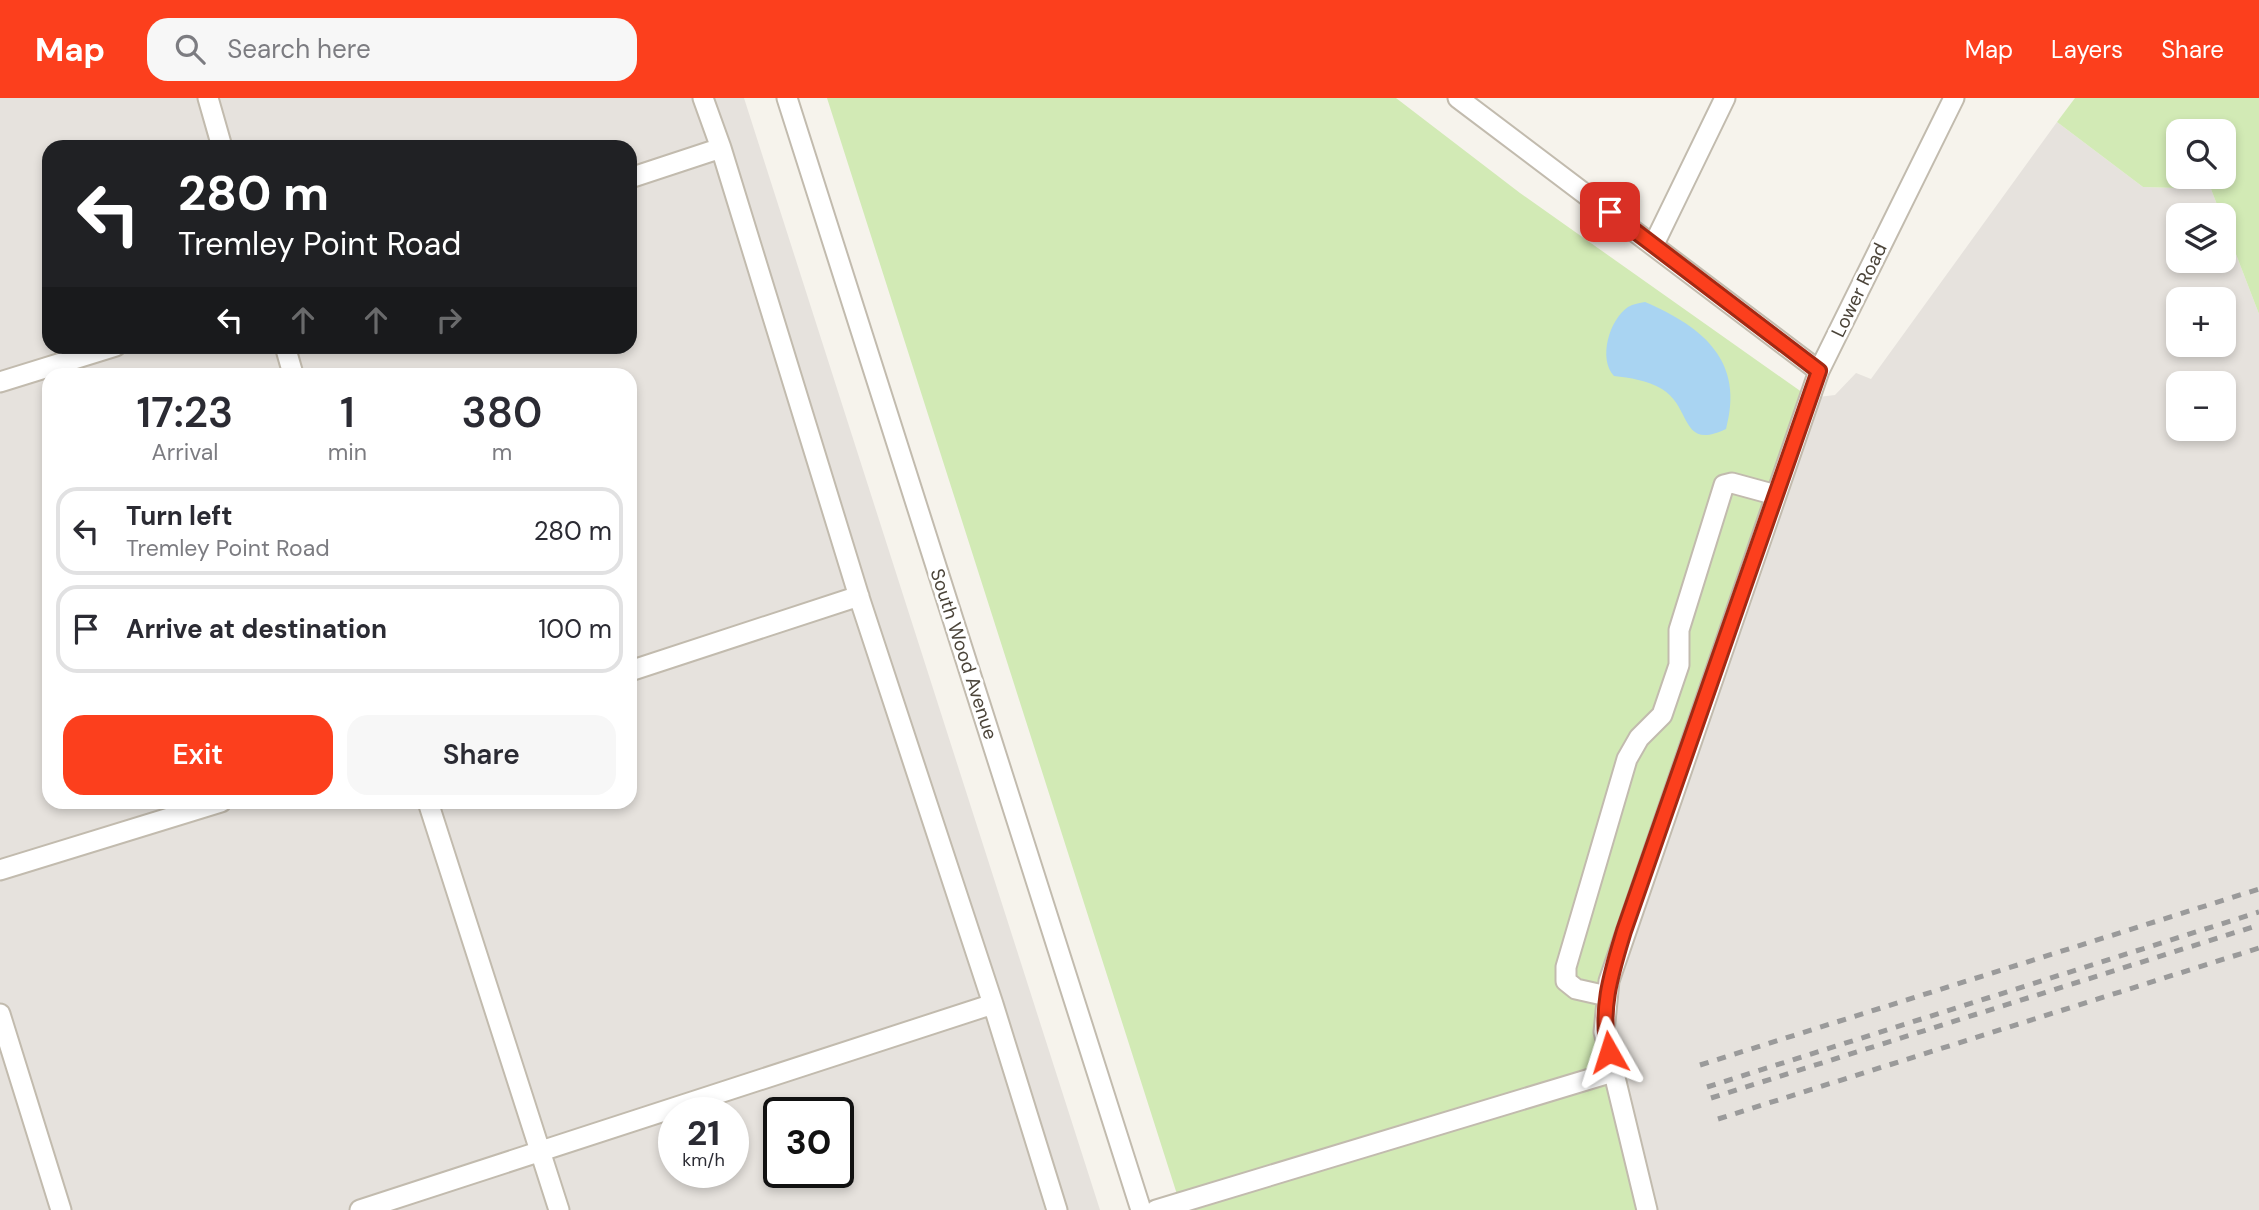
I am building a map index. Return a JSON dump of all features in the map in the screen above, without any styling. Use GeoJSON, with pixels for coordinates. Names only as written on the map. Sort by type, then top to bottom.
{"type":"FeatureCollection","features":[{"type":"Feature","properties":{"kind":"street"},"geometry":{"type":"LineString","coordinates":[[208,98],[220,140]]}},
{"type":"Feature","properties":{"kind":"street"},"geometry":{"type":"LineString","coordinates":[[703,98],[721,148],[859,596],[993,1004],[1057,1210]]}},
{"type":"Feature","properties":{"kind":"street","name":"South Wood Avenue"},"geometry":{"type":"LineString","coordinates":[[787,98],[1141,1210]]}},
{"type":"Feature","properties":{"kind":"street"},"geometry":{"type":"LineString","coordinates":[[1458,98],[1819,371]]}},
{"type":"Feature","properties":{"kind":"street"},"geometry":{"type":"LineString","coordinates":[[1654,244],[1725,98]]}},
{"type":"Feature","properties":{"kind":"street","name":"Lower Road"},"geometry":{"type":"LineString","coordinates":[[1647,1210],[1604,1032],[1607,996],[1624,931],[1819,371],[1954,98]]}},
{"type":"Feature","properties":{"kind":"street"},"geometry":{"type":"LineString","coordinates":[[637,176],[721,148]]}},
{"type":"Feature","properties":{"kind":"street"},"geometry":{"type":"LineString","coordinates":[[45,368],[90,354]]}},
{"type":"Feature","properties":{"kind":"street"},"geometry":{"type":"LineString","coordinates":[[0,382],[42,369]]}},
{"type":"Feature","properties":{"kind":"street"},"geometry":{"type":"LineString","coordinates":[[1607,996],[1576,989],[1566,981],[1566,967],[1627,759],[1639,738],[1662,715],[1679,665],[1679,629],[1724,485],[1732,483],[1776,495]]}},
{"type":"Feature","properties":{"kind":"street"},"geometry":{"type":"LineString","coordinates":[[637,669],[859,596]]}},
{"type":"Feature","properties":{"kind":"street"},"geometry":{"type":"LineString","coordinates":[[0,870],[198,809]]}},
{"type":"Feature","properties":{"kind":"street"},"geometry":{"type":"LineString","coordinates":[[430,809],[559,1210]]}},
{"type":"Feature","properties":{"kind":"street"},"geometry":{"type":"LineString","coordinates":[[360,1210],[993,1004]]}},
{"type":"Feature","properties":{"kind":"street"},"geometry":{"type":"LineString","coordinates":[[0,1014],[61,1210]]}},
{"type":"Feature","properties":{"kind":"street"},"geometry":{"type":"LineString","coordinates":[[1157,1210],[1613,1072]]}},
{"type":"Feature","properties":{"kind":"shaded area"},"geometry":{"type":"Polygon","coordinates":[[[0,98],[744,98],[1100,1210],[0,1210],[0,98]]]}},
{"type":"Feature","properties":{"kind":"shaded area"},"geometry":{"type":"Polygon","coordinates":[[[2057,122],[2143,187],[2211,189],[2216,203],[2166,203],[2166,273],[2236,273],[2236,254],[2259,314],[2259,1210],[1655,1210],[1607,991],[1810,398],[1835,395],[1856,373],[1871,379],[2057,122]]]}},
{"type":"Feature","properties":{"kind":"green space"},"geometry":{"type":"Polygon","coordinates":[[[827,98],[1396,98],[1520,193],[1806,395],[1607,991],[1655,1210],[1182,1210],[827,98]]]}},
{"type":"Feature","properties":{"kind":"green space"},"geometry":{"type":"Polygon","coordinates":[[[2075,98],[2259,98],[2259,314],[2236,254],[2236,203],[2216,203],[2211,189],[2236,189],[2236,119],[2166,119],[2166,188],[2143,187],[2057,122],[2075,98]]]}},
{"type":"Feature","properties":{"kind":"water"},"geometry":{"type":"Polygon","coordinates":[[[1645,302],[1685,323],[1714,349],[1730,384],[1726,429],[1701,435],[1693,431],[1678,406],[1662,389],[1644,381],[1614,376],[1609,369],[1606,350],[1611,330],[1628,307],[1645,302]]]}},
{"type":"Feature","properties":{"kind":"railway"},"geometry":{"type":"LineString","coordinates":[[1700,1065],[2259,889]]}},
{"type":"Feature","properties":{"kind":"railway"},"geometry":{"type":"LineString","coordinates":[[1707,1087],[2259,912]]}},
{"type":"Feature","properties":{"kind":"railway"},"geometry":{"type":"LineString","coordinates":[[1711,1098],[2259,925]]}},
{"type":"Feature","properties":{"kind":"railway"},"geometry":{"type":"LineString","coordinates":[[1718,1119],[2259,948]]}},
{"type":"Feature","properties":{"kind":"route"},"geometry":{"type":"LineString","coordinates":[[1609,1052],[1604,1032],[1609,981],[1624,931],[1819,371],[1610,212]]}}]}
